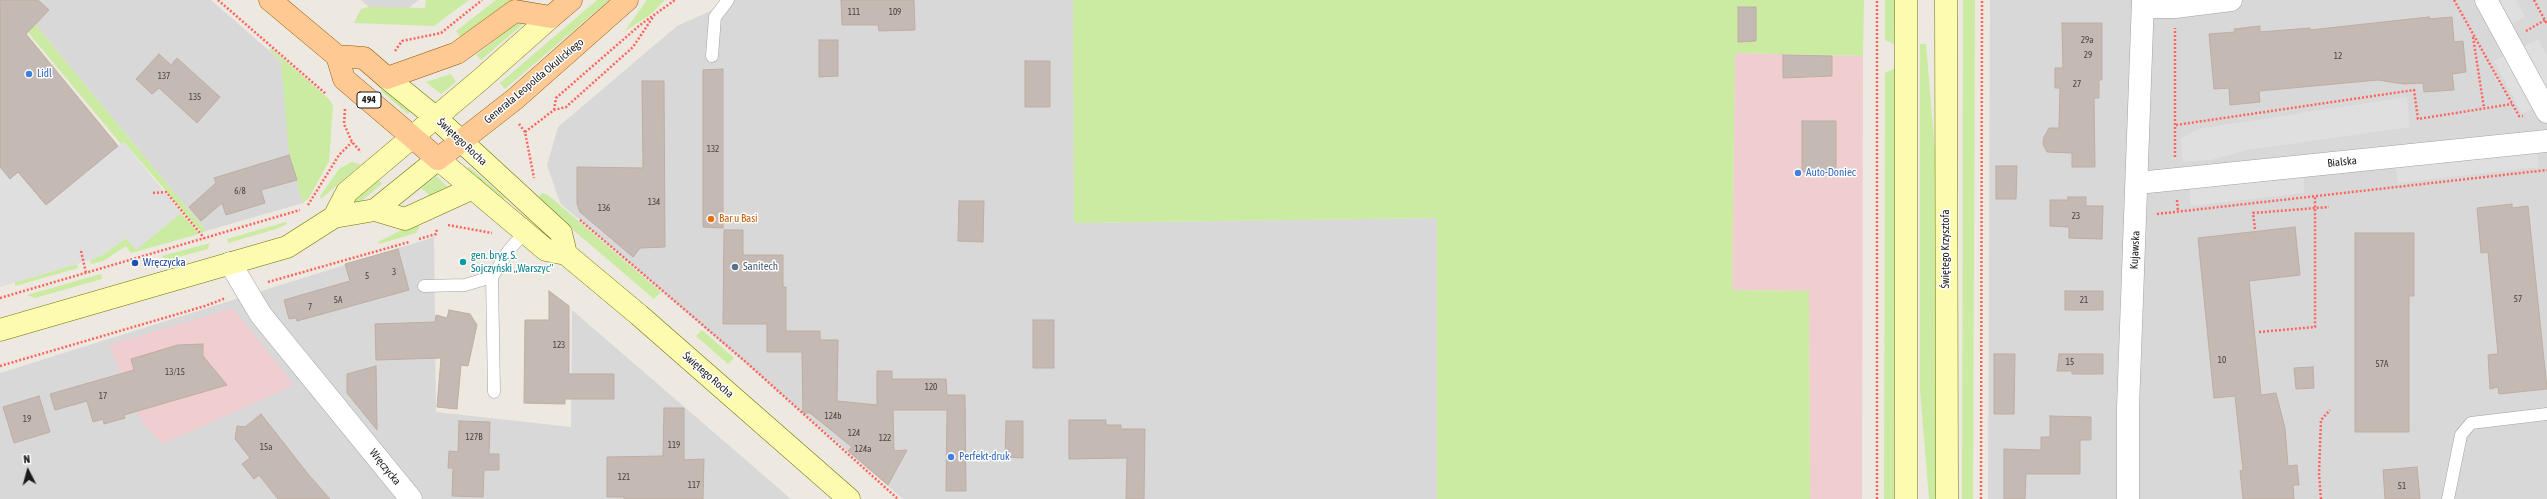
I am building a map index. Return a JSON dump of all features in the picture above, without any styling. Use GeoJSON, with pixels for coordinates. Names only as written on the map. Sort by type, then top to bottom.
{"type":"FeatureCollection","features":[{"type":"Feature","properties":{"kind":"main road"},"geometry":{"type":"LineString","coordinates":[[270,0],[337,56]]}},
{"type":"Feature","properties":{"kind":"main road"},"geometry":{"type":"LineString","coordinates":[[334,217],[347,192],[434,117],[480,80],[570,0]]}},
{"type":"Feature","properties":{"kind":"main road","name":"Generała Leopolda Okulickiego"},"geometry":{"type":"LineString","coordinates":[[438,159],[515,99],[627,0]]}},
{"type":"Feature","properties":{"kind":"main road"},"geometry":{"type":"LineString","coordinates":[[1906,0],[1906,499]]}},
{"type":"Feature","properties":{"kind":"main road","name":"Świętego Krzysztofa"},"geometry":{"type":"LineString","coordinates":[[1946,0],[1947,499]]}},
{"type":"Feature","properties":{"kind":"main road"},"geometry":{"type":"LineString","coordinates":[[387,78],[457,53],[515,11],[551,17]]}},
{"type":"Feature","properties":{"kind":"main road","name":"Świętego Rocha"},"geometry":{"type":"LineString","coordinates":[[566,254],[561,233],[434,117],[364,58],[337,56],[344,79],[546,250],[566,254],[639,314],[849,499]]}},
{"type":"Feature","properties":{"kind":"main road"},"geometry":{"type":"LineString","coordinates":[[375,210],[438,159]]}},
{"type":"Feature","properties":{"kind":"main road"},"geometry":{"type":"LineString","coordinates":[[0,330],[287,247],[334,217],[375,210],[405,219],[473,188]]}},
{"type":"Feature","properties":{"kind":"street"},"geometry":{"type":"LineString","coordinates":[[2143,4],[2175,7],[2231,0]]}},
{"type":"Feature","properties":{"kind":"street"},"geometry":{"type":"LineString","coordinates":[[2486,0],[2547,112]]}},
{"type":"Feature","properties":{"kind":"street","name":"Kujawska"},"geometry":{"type":"LineString","coordinates":[[2128,499],[2128,408],[2137,218],[2143,4]]}},
{"type":"Feature","properties":{"kind":"street","name":"Bialska"},"geometry":{"type":"LineString","coordinates":[[2138,183],[2547,141]]}},
{"type":"Feature","properties":{"kind":"street","name":"Wręczycka"},"geometry":{"type":"LineString","coordinates":[[230,263],[261,315],[411,499]]}},
{"type":"Feature","properties":{"kind":"lane"},"geometry":{"type":"LineString","coordinates":[[712,56],[715,17],[728,0]]}},
{"type":"Feature","properties":{"kind":"lane"},"geometry":{"type":"LineString","coordinates":[[494,392],[492,277],[509,250],[525,232]]}},
{"type":"Feature","properties":{"kind":"lane"},"geometry":{"type":"LineString","coordinates":[[424,286],[465,285],[492,277]]}},
{"type":"Feature","properties":{"kind":"lane"},"geometry":{"type":"LineString","coordinates":[[2448,499],[2461,435],[2471,423],[2547,414]]}},
{"type":"Feature","properties":{"kind":"path"},"geometry":{"type":"LineString","coordinates":[[218,0],[333,99]]}},
{"type":"Feature","properties":{"kind":"path"},"geometry":{"type":"LineString","coordinates":[[394,52],[402,41],[441,33],[482,0]]}},
{"type":"Feature","properties":{"kind":"path"},"geometry":{"type":"LineString","coordinates":[[554,110],[556,98],[640,25],[675,0]]}},
{"type":"Feature","properties":{"kind":"path"},"geometry":{"type":"LineString","coordinates":[[1877,499],[1878,0]]}},
{"type":"Feature","properties":{"kind":"path"},"geometry":{"type":"LineString","coordinates":[[1981,499],[1982,0]]}},
{"type":"Feature","properties":{"kind":"path"},"geometry":{"type":"LineString","coordinates":[[2454,0],[2519,116]]}},
{"type":"Feature","properties":{"kind":"path"},"geometry":{"type":"LineString","coordinates":[[2534,0],[2547,24]]}},
{"type":"Feature","properties":{"kind":"path"},"geometry":{"type":"LineString","coordinates":[[2175,7],[2175,179],[2178,211]]}},
{"type":"Feature","properties":{"kind":"path"},"geometry":{"type":"LineString","coordinates":[[525,132],[554,110],[566,107],[633,47],[653,17]]}},
{"type":"Feature","properties":{"kind":"path"},"geometry":{"type":"LineString","coordinates":[[2473,35],[2484,108]]}},
{"type":"Feature","properties":{"kind":"path"},"geometry":{"type":"LineString","coordinates":[[2176,125],[2414,90],[2418,119],[2512,104]]}},
{"type":"Feature","properties":{"kind":"path"},"geometry":{"type":"LineString","coordinates":[[338,104],[344,110],[344,124],[352,142],[363,154]]}},
{"type":"Feature","properties":{"kind":"path"},"geometry":{"type":"LineString","coordinates":[[519,124],[525,132],[535,183]]}},
{"type":"Feature","properties":{"kind":"path"},"geometry":{"type":"LineString","coordinates":[[0,298],[299,211],[310,204],[339,155],[352,142]]}},
{"type":"Feature","properties":{"kind":"path"},"geometry":{"type":"LineString","coordinates":[[2137,218],[2178,211],[2315,197],[2547,170]]}},
{"type":"Feature","properties":{"kind":"path"},"geometry":{"type":"LineString","coordinates":[[153,193],[166,192],[205,239]]}},
{"type":"Feature","properties":{"kind":"path"},"geometry":{"type":"LineString","coordinates":[[2259,332],[2315,327],[2315,197]]}},
{"type":"Feature","properties":{"kind":"path"},"geometry":{"type":"LineString","coordinates":[[2255,229],[2253,213],[2329,207]]}},
{"type":"Feature","properties":{"kind":"path"},"geometry":{"type":"LineString","coordinates":[[576,217],[747,362],[898,499]]}},
{"type":"Feature","properties":{"kind":"path"},"geometry":{"type":"LineString","coordinates":[[442,224],[490,234],[496,228]]}},
{"type":"Feature","properties":{"kind":"path"},"geometry":{"type":"LineString","coordinates":[[81,251],[86,273]]}},
{"type":"Feature","properties":{"kind":"path"},"geometry":{"type":"LineString","coordinates":[[2322,499],[2319,474],[2321,420],[2330,410]]}},
{"type":"Feature","properties":{"kind":"shaded area"},"geometry":{"type":"Polygon","coordinates":[[[15,0],[211,0],[281,61],[297,180],[303,203],[206,231],[15,0]]]}},
{"type":"Feature","properties":{"kind":"shaded area"},"geometry":{"type":"Polygon","coordinates":[[[361,0],[419,0],[388,23],[361,0]]]}},
{"type":"Feature","properties":{"kind":"shaded area"},"geometry":{"type":"Polygon","coordinates":[[[735,0],[1073,0],[1075,223],[1437,218],[1437,499],[903,499],[560,203],[547,165],[558,127],[677,26],[735,0]]]}},
{"type":"Feature","properties":{"kind":"shaded area"},"geometry":{"type":"Polygon","coordinates":[[[1990,0],[2547,0],[2547,499],[1988,499],[1990,0]]]}},
{"type":"Feature","properties":{"kind":"shaded area"},"geometry":{"type":"Polygon","coordinates":[[[2499,0],[2516,0],[2525,17],[2512,24],[2499,0]]]}},
{"type":"Feature","properties":{"kind":"shaded area"},"geometry":{"type":"Polygon","coordinates":[[[2538,39],[2547,56],[2547,90],[2523,47],[2538,39]]]}},
{"type":"Feature","properties":{"kind":"shaded area","name":"Auto-Doniec"},"geometry":{"type":"Polygon","coordinates":[[[1735,53],[1863,56],[1862,499],[1810,499],[1809,291],[1732,290],[1735,53]]]}},
{"type":"Feature","properties":{"kind":"shaded area"},"geometry":{"type":"Polygon","coordinates":[[[2507,54],[2535,107],[2522,114],[2494,61],[2507,54]]]}},
{"type":"Feature","properties":{"kind":"shaded area"},"geometry":{"type":"Polygon","coordinates":[[[2407,97],[2410,127],[2247,150],[2211,160],[2183,162],[2181,139],[2197,129],[2407,97]]]}},
{"type":"Feature","properties":{"kind":"shaded area"},"geometry":{"type":"Polygon","coordinates":[[[124,142],[181,213],[136,250],[126,238],[104,254],[90,260],[0,287],[0,167],[24,167],[118,146],[124,142]]]}},
{"type":"Feature","properties":{"kind":"shaded area"},"geometry":{"type":"Polygon","coordinates":[[[2537,151],[2539,167],[2398,183],[2396,166],[2537,151]]]}},
{"type":"Feature","properties":{"kind":"shaded area"},"geometry":{"type":"Polygon","coordinates":[[[2304,177],[2304,193],[2191,206],[2189,189],[2304,177]]]}},
{"type":"Feature","properties":{"kind":"shaded area"},"geometry":{"type":"Polygon","coordinates":[[[434,237],[436,412],[571,427],[572,310],[791,499],[0,499],[0,373],[434,237]]]}},
{"type":"Feature","properties":{"kind":"shaded area"},"geometry":{"type":"Polygon","coordinates":[[[233,308],[294,385],[163,444],[144,425],[109,345],[233,308]]]}},
{"type":"Feature","properties":{"kind":"green space"},"geometry":{"type":"Polygon","coordinates":[[[1,0],[15,0],[206,231],[202,233],[124,142],[121,144],[1,0]]]}},
{"type":"Feature","properties":{"kind":"green space"},"geometry":{"type":"Polygon","coordinates":[[[426,0],[469,0],[434,26],[354,23],[361,9],[368,7],[425,8],[426,0]]]}},
{"type":"Feature","properties":{"kind":"green space"},"geometry":{"type":"Polygon","coordinates":[[[496,0],[514,0],[463,40],[456,31],[496,0]]]}},
{"type":"Feature","properties":{"kind":"green space"},"geometry":{"type":"Polygon","coordinates":[[[597,0],[609,0],[505,89],[500,83],[597,0]]]}},
{"type":"Feature","properties":{"kind":"green space"},"geometry":{"type":"Polygon","coordinates":[[[647,0],[665,0],[650,15],[625,31],[647,0]]]}},
{"type":"Feature","properties":{"kind":"green space"},"geometry":{"type":"Polygon","coordinates":[[[1073,0],[1864,0],[1863,56],[1735,53],[1732,290],[1809,291],[1810,499],[1437,499],[1437,218],[1074,223],[1073,0]]]}},
{"type":"Feature","properties":{"kind":"green space"},"geometry":{"type":"Polygon","coordinates":[[[1885,0],[1895,0],[1894,44],[1885,40],[1885,0]]]}},
{"type":"Feature","properties":{"kind":"green space"},"geometry":{"type":"Polygon","coordinates":[[[1963,0],[1975,0],[1973,499],[1962,499],[1963,0]]]}},
{"type":"Feature","properties":{"kind":"green space"},"geometry":{"type":"Polygon","coordinates":[[[522,18],[525,22],[481,60],[476,55],[522,18]]]}},
{"type":"Feature","properties":{"kind":"green space"},"geometry":{"type":"Polygon","coordinates":[[[1920,44],[1926,44],[1936,164],[1937,499],[1929,499],[1920,390],[1920,44]]]}},
{"type":"Feature","properties":{"kind":"green space"},"geometry":{"type":"Polygon","coordinates":[[[272,49],[329,99],[333,105],[329,161],[309,198],[303,203],[289,155],[281,61],[269,50],[272,49]]]}},
{"type":"Feature","properties":{"kind":"green space"},"geometry":{"type":"Polygon","coordinates":[[[1895,68],[1894,499],[1884,499],[1885,73],[1895,68]]]}},
{"type":"Feature","properties":{"kind":"green space"},"geometry":{"type":"Polygon","coordinates":[[[451,74],[456,82],[441,94],[426,82],[451,74]]]}},
{"type":"Feature","properties":{"kind":"green space"},"geometry":{"type":"Polygon","coordinates":[[[386,85],[413,109],[408,114],[381,91],[386,85]]]}},
{"type":"Feature","properties":{"kind":"green space"},"geometry":{"type":"Polygon","coordinates":[[[351,162],[361,164],[321,199],[320,196],[339,169],[351,162]]]}},
{"type":"Feature","properties":{"kind":"green space"},"geometry":{"type":"Polygon","coordinates":[[[469,167],[505,198],[500,203],[464,172],[469,167]]]}},
{"type":"Feature","properties":{"kind":"green space"},"geometry":{"type":"Polygon","coordinates":[[[436,176],[449,188],[431,197],[421,188],[436,176]]]}},
{"type":"Feature","properties":{"kind":"green space"},"geometry":{"type":"Polygon","coordinates":[[[376,177],[382,184],[354,207],[343,207],[376,177]]]}},
{"type":"Feature","properties":{"kind":"green space"},"geometry":{"type":"Polygon","coordinates":[[[542,193],[548,195],[661,292],[654,299],[537,199],[542,193]]]}},
{"type":"Feature","properties":{"kind":"green space"},"geometry":{"type":"Polygon","coordinates":[[[181,213],[199,234],[131,253],[126,246],[105,260],[91,264],[90,260],[104,254],[126,238],[136,249],[181,213]]]}},
{"type":"Feature","properties":{"kind":"green space"},"geometry":{"type":"Polygon","coordinates":[[[286,222],[287,224],[276,229],[228,243],[227,239],[286,222]]]}},
{"type":"Feature","properties":{"kind":"green space"},"geometry":{"type":"Polygon","coordinates":[[[417,222],[419,228],[416,233],[379,244],[378,242],[417,222]]]}},
{"type":"Feature","properties":{"kind":"green space"},"geometry":{"type":"Polygon","coordinates":[[[210,243],[208,249],[164,261],[162,256],[210,243]]]}},
{"type":"Feature","properties":{"kind":"green space"},"geometry":{"type":"Polygon","coordinates":[[[77,264],[78,268],[15,286],[15,282],[77,264]]]}},
{"type":"Feature","properties":{"kind":"green space"},"geometry":{"type":"Polygon","coordinates":[[[101,274],[102,279],[35,298],[27,295],[101,274]]]}},
{"type":"Feature","properties":{"kind":"green space"},"geometry":{"type":"Polygon","coordinates":[[[702,330],[734,358],[728,364],[696,336],[702,330]]]}},
{"type":"Feature","properties":{"kind":"building","name":"Lidl"},"geometry":{"type":"Polygon","coordinates":[[[0,0],[38,0],[49,10],[26,34],[118,146],[46,205],[18,172],[10,179],[0,167],[0,0]]]}},
{"type":"Feature","properties":{"kind":"building"},"geometry":{"type":"Polygon","coordinates":[[[841,0],[914,0],[915,30],[879,31],[878,25],[842,25],[841,0]]]}},
{"type":"Feature","properties":{"kind":"building"},"geometry":{"type":"Polygon","coordinates":[[[1738,7],[1756,7],[1756,41],[1738,42],[1738,7]]]}},
{"type":"Feature","properties":{"kind":"building"},"geometry":{"type":"Polygon","coordinates":[[[2429,17],[2429,19],[2452,17],[2454,42],[2463,41],[2466,72],[2452,74],[2454,90],[2424,92],[2423,83],[2404,84],[2378,80],[2259,91],[2260,102],[2230,105],[2229,88],[2214,89],[2209,34],[2235,32],[2234,29],[2260,26],[2260,32],[2310,28],[2310,30],[2429,17]]]}},
{"type":"Feature","properties":{"kind":"building"},"geometry":{"type":"Polygon","coordinates":[[[2062,23],[2102,23],[2102,80],[2099,80],[2099,98],[2094,98],[2095,167],[2072,167],[2072,153],[2047,152],[2043,144],[2044,137],[2049,128],[2059,128],[2060,88],[2055,88],[2055,68],[2063,68],[2062,23]]]}},
{"type":"Feature","properties":{"kind":"building"},"geometry":{"type":"Polygon","coordinates":[[[819,40],[838,40],[838,76],[819,77],[819,40]]]}},
{"type":"Feature","properties":{"kind":"building"},"geometry":{"type":"Polygon","coordinates":[[[159,54],[171,65],[177,58],[220,97],[197,123],[159,88],[152,94],[136,79],[159,54]]]}},
{"type":"Feature","properties":{"kind":"building"},"geometry":{"type":"Polygon","coordinates":[[[1783,55],[1832,56],[1832,76],[1783,78],[1783,55]]]}},
{"type":"Feature","properties":{"kind":"building"},"geometry":{"type":"Polygon","coordinates":[[[1025,61],[1050,61],[1050,107],[1025,107],[1025,61]]]}},
{"type":"Feature","properties":{"kind":"building"},"geometry":{"type":"Polygon","coordinates":[[[723,69],[723,228],[703,227],[703,70],[723,69]]]}},
{"type":"Feature","properties":{"kind":"building"},"geometry":{"type":"Polygon","coordinates":[[[642,81],[664,81],[665,247],[640,248],[633,257],[580,212],[577,204],[577,167],[643,168],[642,81]]]}},
{"type":"Feature","properties":{"kind":"building"},"geometry":{"type":"Polygon","coordinates":[[[1802,121],[1836,121],[1836,172],[1802,172],[1802,121]]]}},
{"type":"Feature","properties":{"kind":"building"},"geometry":{"type":"Polygon","coordinates":[[[289,155],[297,180],[261,190],[265,203],[226,215],[222,203],[201,221],[189,207],[216,183],[214,178],[289,155]]]}},
{"type":"Feature","properties":{"kind":"building"},"geometry":{"type":"Polygon","coordinates":[[[1996,166],[2017,166],[2016,199],[1996,199],[1996,166]]]}},
{"type":"Feature","properties":{"kind":"building"},"geometry":{"type":"Polygon","coordinates":[[[2068,197],[2086,197],[2086,206],[2103,206],[2102,239],[2069,238],[2069,227],[2050,226],[2050,200],[2068,200],[2068,197]]]}},
{"type":"Feature","properties":{"kind":"building"},"geometry":{"type":"Polygon","coordinates":[[[959,201],[984,201],[983,242],[958,241],[959,201]]]}},
{"type":"Feature","properties":{"kind":"building"},"geometry":{"type":"Polygon","coordinates":[[[2512,204],[2512,208],[2528,206],[2547,389],[2499,394],[2498,387],[2490,389],[2488,355],[2498,354],[2488,252],[2481,253],[2477,208],[2512,204]]]}},
{"type":"Feature","properties":{"kind":"building"},"geometry":{"type":"Polygon","coordinates":[[[2295,227],[2300,275],[2249,281],[2261,395],[2276,393],[2285,428],[2288,466],[2297,465],[2299,485],[2293,485],[2294,499],[2243,499],[2240,471],[2243,470],[2235,396],[2214,398],[2198,238],[2295,227]]]}},
{"type":"Feature","properties":{"kind":"building"},"geometry":{"type":"Polygon","coordinates":[[[724,230],[743,230],[743,255],[783,255],[783,287],[786,287],[786,331],[820,331],[820,340],[838,340],[837,401],[877,405],[877,371],[892,371],[892,379],[946,379],[947,395],[965,395],[966,491],[946,491],[947,410],[893,410],[894,451],[907,450],[888,485],[848,451],[852,447],[810,413],[803,413],[802,352],[767,352],[767,324],[723,324],[724,230]]]}},
{"type":"Feature","properties":{"kind":"building"},"geometry":{"type":"Polygon","coordinates":[[[2355,233],[2414,233],[2414,296],[2409,296],[2409,432],[2355,432],[2355,233]]]}},
{"type":"Feature","properties":{"kind":"building"},"geometry":{"type":"Polygon","coordinates":[[[398,249],[409,290],[297,321],[296,318],[289,319],[284,300],[350,281],[345,264],[398,249]]]}},
{"type":"Feature","properties":{"kind":"building"},"geometry":{"type":"Polygon","coordinates":[[[549,291],[569,306],[569,374],[614,374],[614,399],[565,399],[565,404],[524,403],[525,320],[549,320],[549,291]]]}},
{"type":"Feature","properties":{"kind":"building"},"geometry":{"type":"Polygon","coordinates":[[[2065,291],[2103,291],[2103,310],[2065,310],[2065,291]]]}},
{"type":"Feature","properties":{"kind":"building"},"geometry":{"type":"Polygon","coordinates":[[[449,310],[470,314],[477,325],[468,366],[461,365],[457,409],[437,407],[441,358],[376,360],[375,324],[435,322],[436,315],[447,318],[449,310]]]}},
{"type":"Feature","properties":{"kind":"building"},"geometry":{"type":"Polygon","coordinates":[[[1033,320],[1054,320],[1054,368],[1033,368],[1033,320]]]}},
{"type":"Feature","properties":{"kind":"building"},"geometry":{"type":"Polygon","coordinates":[[[203,344],[203,356],[227,385],[124,415],[125,418],[104,424],[103,419],[93,422],[87,401],[55,410],[50,394],[134,370],[131,359],[178,345],[203,344]]]}},
{"type":"Feature","properties":{"kind":"building"},"geometry":{"type":"Polygon","coordinates":[[[1994,354],[2015,354],[2014,414],[1994,414],[1994,354]]]}},
{"type":"Feature","properties":{"kind":"building"},"geometry":{"type":"Polygon","coordinates":[[[2059,354],[2103,354],[2103,374],[2072,374],[2072,371],[2057,371],[2059,354]]]}},
{"type":"Feature","properties":{"kind":"building"},"geometry":{"type":"Polygon","coordinates":[[[376,366],[377,430],[347,393],[347,374],[376,366]]]}},
{"type":"Feature","properties":{"kind":"building"},"geometry":{"type":"Polygon","coordinates":[[[2313,367],[2314,388],[2296,389],[2294,368],[2313,367]]]}},
{"type":"Feature","properties":{"kind":"building"},"geometry":{"type":"Polygon","coordinates":[[[39,396],[50,432],[14,443],[3,407],[39,396]]]}},
{"type":"Feature","properties":{"kind":"building"},"geometry":{"type":"Polygon","coordinates":[[[664,408],[684,408],[684,460],[704,459],[703,499],[624,499],[624,497],[607,497],[607,457],[663,456],[664,408]]]}},
{"type":"Feature","properties":{"kind":"building"},"geometry":{"type":"Polygon","coordinates":[[[261,414],[308,474],[330,499],[278,499],[259,475],[254,479],[242,464],[250,458],[235,439],[237,426],[245,427],[261,414]]]}},
{"type":"Feature","properties":{"kind":"building"},"geometry":{"type":"Polygon","coordinates":[[[2050,416],[2091,417],[2091,440],[2080,440],[2080,474],[2026,474],[2025,499],[2004,499],[2004,449],[2041,450],[2041,437],[2050,437],[2050,416]]]}},
{"type":"Feature","properties":{"kind":"building"},"geometry":{"type":"Polygon","coordinates":[[[1069,420],[1106,420],[1106,425],[1121,425],[1121,429],[1145,429],[1144,499],[1126,499],[1127,458],[1069,459],[1069,420]]]}},
{"type":"Feature","properties":{"kind":"building"},"geometry":{"type":"Polygon","coordinates":[[[459,421],[490,422],[489,454],[499,454],[499,470],[484,470],[483,497],[452,496],[453,468],[448,468],[449,451],[458,452],[459,421]]]}},
{"type":"Feature","properties":{"kind":"building"},"geometry":{"type":"Polygon","coordinates":[[[1006,421],[1023,421],[1023,458],[1005,457],[1006,421]]]}},
{"type":"Feature","properties":{"kind":"building"},"geometry":{"type":"Polygon","coordinates":[[[2417,467],[2420,499],[2385,499],[2383,470],[2417,467]]]}},
{"type":"Feature","properties":{"kind":"place","name":"Lidl"},"geometry":{"type":"Point","coordinates":[29,74]}},
{"type":"Feature","properties":{"kind":"place","name":"Auto-Doniec"},"geometry":{"type":"Point","coordinates":[1798,173]}},
{"type":"Feature","properties":{"kind":"place","name":"Bar u Basi"},"geometry":{"type":"Point","coordinates":[711,219]}},
{"type":"Feature","properties":{"kind":"place","name":"gen. bryg. S. Sojczyński „Warszyc\""},"geometry":{"type":"Point","coordinates":[463,262]}},
{"type":"Feature","properties":{"kind":"place","name":"Wręczycka"},"geometry":{"type":"Point","coordinates":[135,263]}},
{"type":"Feature","properties":{"kind":"place","name":"Sanitech"},"geometry":{"type":"Point","coordinates":[735,267]}},
{"type":"Feature","properties":{"kind":"place","name":"Perfekt-druk"},"geometry":{"type":"Point","coordinates":[951,457]}}]}
